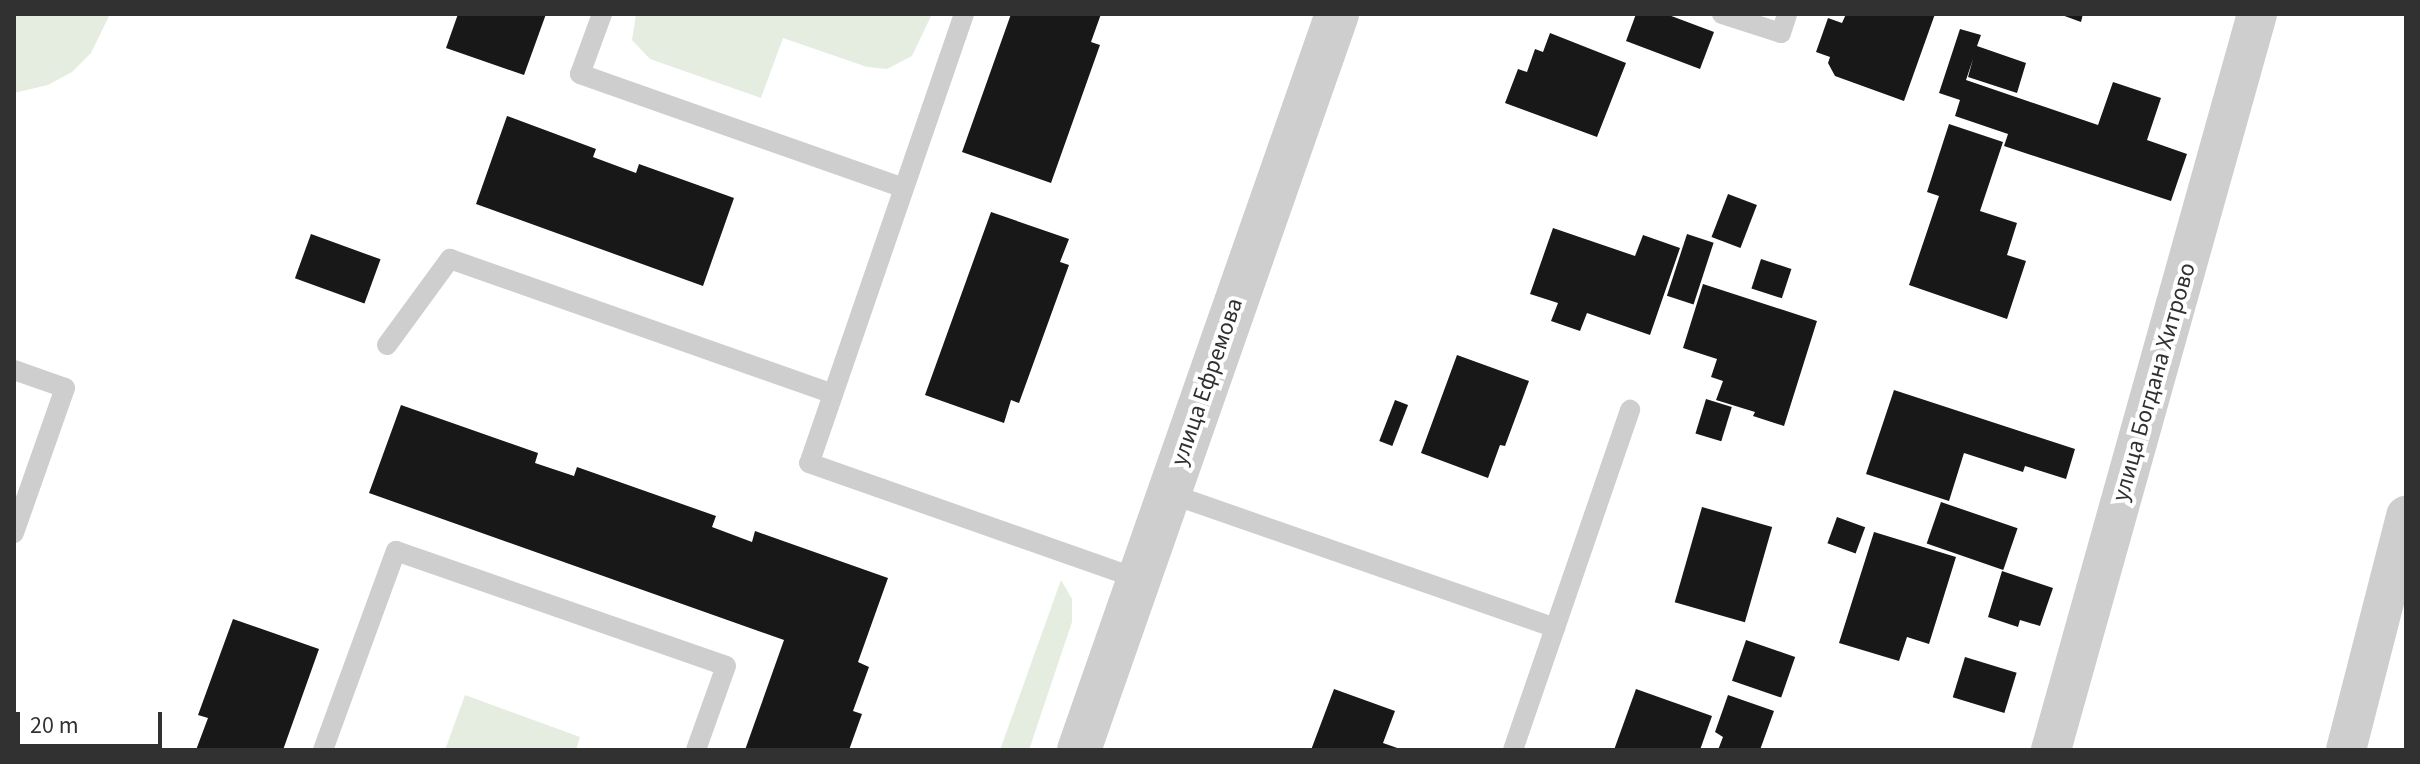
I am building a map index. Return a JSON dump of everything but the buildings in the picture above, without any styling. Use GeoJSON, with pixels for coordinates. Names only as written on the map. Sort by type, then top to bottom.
{"type":"FeatureCollection","features":[{"type":"Feature","properties":{"kind":"street","name":"улица Ефремова"},"geometry":{"type":"LineString","coordinates":[[1079,750],[1337,14]]}},
{"type":"Feature","properties":{"kind":"street","name":"улица Богдана Хитрово"},"geometry":{"type":"LineString","coordinates":[[2051,750],[2257,14]]}},
{"type":"Feature","properties":{"kind":"street"},"geometry":{"type":"LineString","coordinates":[[2346,750],[2406,516]]}},
{"type":"Feature","properties":{"kind":"lane"},"geometry":{"type":"LineString","coordinates":[[602,14],[580,74],[903,188]]}},
{"type":"Feature","properties":{"kind":"lane"},"geometry":{"type":"LineString","coordinates":[[964,14],[809,463],[1138,579]]}},
{"type":"Feature","properties":{"kind":"lane"},"geometry":{"type":"LineString","coordinates":[[1722,14],[1781,33],[1787,14]]}},
{"type":"Feature","properties":{"kind":"lane"},"geometry":{"type":"LineString","coordinates":[[387,345],[450,259],[833,394]]}},
{"type":"Feature","properties":{"kind":"lane"},"geometry":{"type":"LineString","coordinates":[[14,370],[65,388],[14,533]]}},
{"type":"Feature","properties":{"kind":"lane"},"geometry":{"type":"LineString","coordinates":[[1513,750],[1630,410]]}},
{"type":"Feature","properties":{"kind":"lane"},"geometry":{"type":"LineString","coordinates":[[1168,493],[1555,628]]}},
{"type":"Feature","properties":{"kind":"lane"},"geometry":{"type":"LineString","coordinates":[[323,750],[396,551],[726,666],[696,750]]}},
{"type":"Feature","properties":{"kind":"shaded area"},"geometry":{"type":"Polygon","coordinates":[[[14,14],[110,14],[91,53],[72,72],[48,85],[14,93],[14,14]]]}},
{"type":"Feature","properties":{"kind":"shaded area"},"geometry":{"type":"Polygon","coordinates":[[[636,14],[932,14],[912,56],[887,69],[867,67],[783,38],[761,98],[650,59],[632,40],[636,14]]]}},
{"type":"Feature","properties":{"kind":"shaded area"},"geometry":{"type":"Polygon","coordinates":[[[1061,580],[1072,599],[1072,622],[1029,750],[1000,750],[1061,580]]]}},
{"type":"Feature","properties":{"kind":"shaded area"},"geometry":{"type":"Polygon","coordinates":[[[465,695],[580,737],[576,750],[445,750],[465,695]]]}}]}
